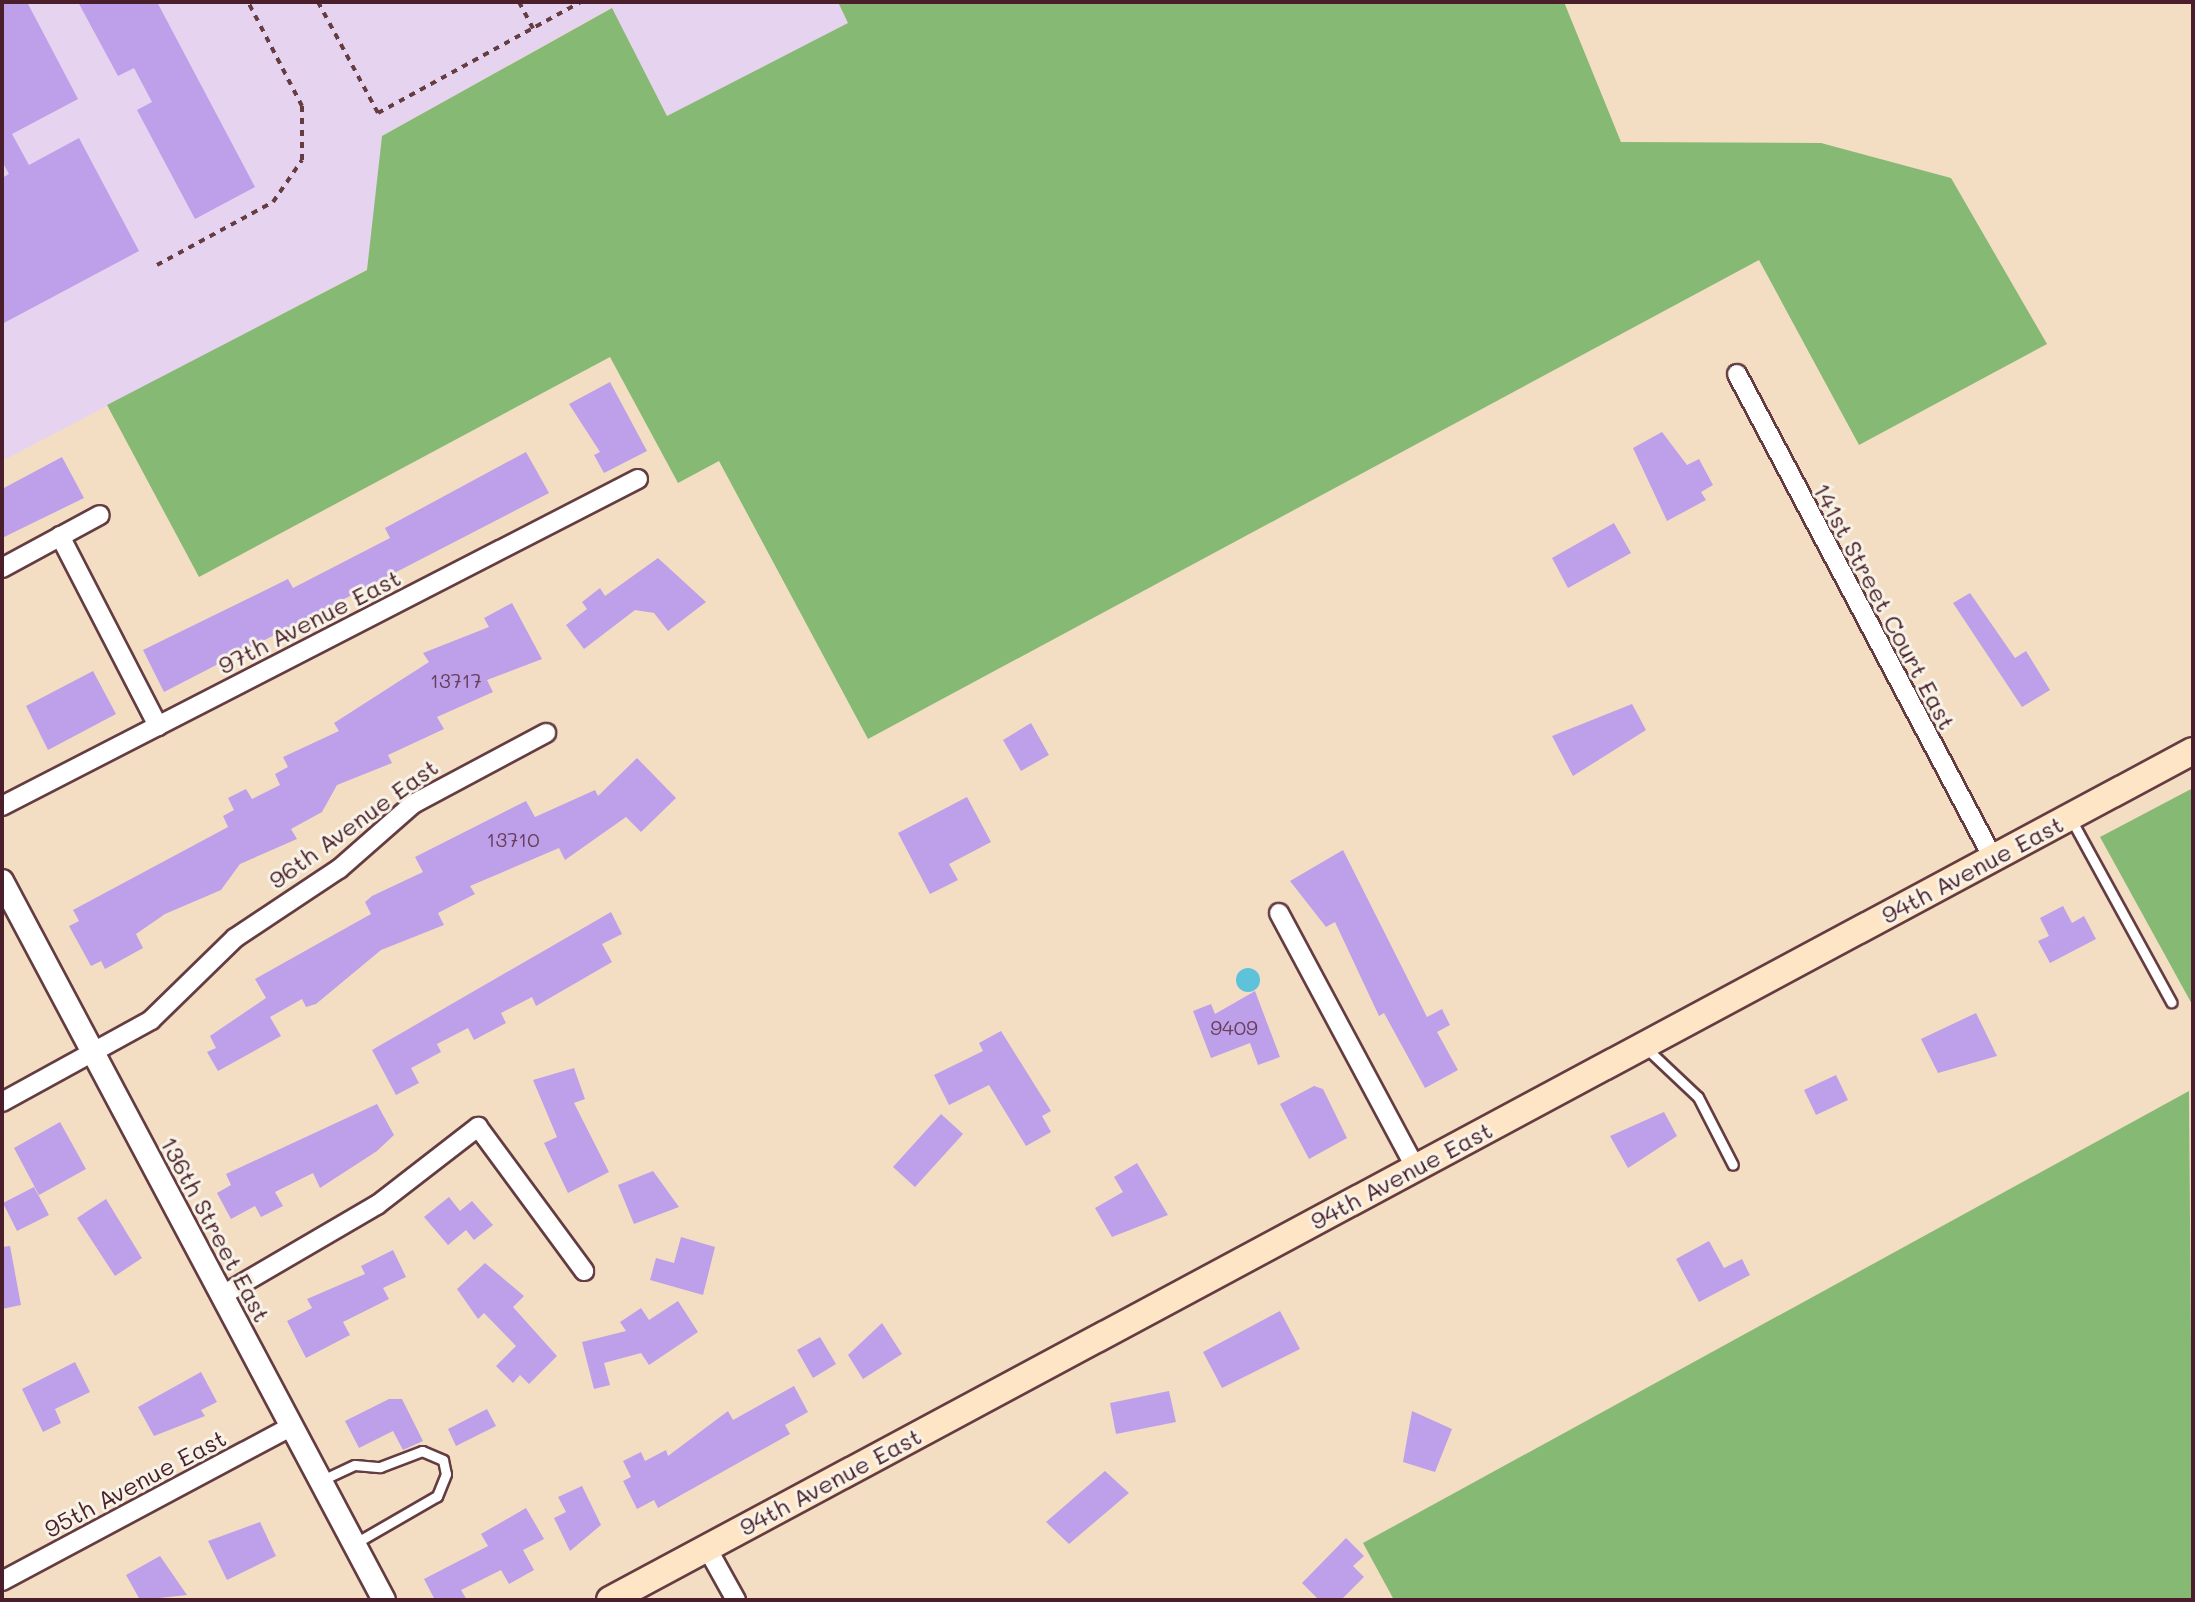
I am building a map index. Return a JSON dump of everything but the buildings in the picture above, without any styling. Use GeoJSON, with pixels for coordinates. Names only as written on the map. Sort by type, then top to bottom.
{"type":"FeatureCollection","features":[{"type":"Feature","properties":{"kind":"main road","name":"94th Avenue East"},"geometry":{"type":"LineString","coordinates":[[610,1600],[2193,751]]}},
{"type":"Feature","properties":{"kind":"street","name":"141st Street Court East"},"geometry":{"type":"LineString","coordinates":[[1737,374],[1993,858]]}},
{"type":"Feature","properties":{"kind":"street","name":"97th Avenue East"},"geometry":{"type":"LineString","coordinates":[[2,806],[638,479]]}},
{"type":"Feature","properties":{"kind":"street"},"geometry":{"type":"LineString","coordinates":[[2,568],[100,515]]}},
{"type":"Feature","properties":{"kind":"street"},"geometry":{"type":"LineString","coordinates":[[60,536],[158,726]]}},
{"type":"Feature","properties":{"kind":"street","name":"96th Avenue East"},"geometry":{"type":"LineString","coordinates":[[2,1102],[151,1020],[235,938],[339,869],[413,804],[546,733]]}},
{"type":"Feature","properties":{"kind":"street","name":"136th Street East"},"geometry":{"type":"LineString","coordinates":[[2,881],[384,1600]]}},
{"type":"Feature","properties":{"kind":"street"},"geometry":{"type":"LineString","coordinates":[[1279,913],[1416,1168]]}},
{"type":"Feature","properties":{"kind":"street"},"geometry":{"type":"LineString","coordinates":[[221,1296],[377,1205],[478,1127],[584,1271]]}},
{"type":"Feature","properties":{"kind":"street","name":"95th Avenue East"},"geometry":{"type":"LineString","coordinates":[[2,1581],[291,1427]]}},
{"type":"Feature","properties":{"kind":"street"},"geometry":{"type":"LineString","coordinates":[[707,1548],[736,1600]]}},
{"type":"Feature","properties":{"kind":"lane"},"geometry":{"type":"LineString","coordinates":[[2069,817],[2171,1002]]}},
{"type":"Feature","properties":{"kind":"lane"},"geometry":{"type":"LineString","coordinates":[[1644,1046],[1698,1097],[1733,1165]]}},
{"type":"Feature","properties":{"kind":"lane"},"geometry":{"type":"LineString","coordinates":[[320,1481],[355,1465],[380,1467],[422,1451],[443,1460],[446,1474],[437,1496],[354,1544]]}},
{"type":"Feature","properties":{"kind":"path"},"geometry":{"type":"LineString","coordinates":[[157,265],[273,202],[302,160],[302,106],[248,2]]}},
{"type":"Feature","properties":{"kind":"path"},"geometry":{"type":"LineString","coordinates":[[318,2],[378,113],[581,2]]}},
{"type":"Feature","properties":{"kind":"path"},"geometry":{"type":"LineString","coordinates":[[519,2],[533,28]]}},
{"type":"Feature","properties":{"kind":"shaded area"},"geometry":{"type":"Polygon","coordinates":[[[2,2],[838,2],[849,23],[667,116],[611,8],[382,136],[368,269],[2,461],[2,2]]]}},
{"type":"Feature","properties":{"kind":"green space"},"geometry":{"type":"Polygon","coordinates":[[[838,2],[1564,2],[1621,142],[1821,143],[1951,178],[2047,344],[1859,445],[1759,260],[868,739],[719,461],[678,483],[610,357],[199,577],[107,405],[367,270],[382,136],[612,8],[667,116],[848,23],[838,2]]]}},
{"type":"Feature","properties":{"kind":"green space"},"geometry":{"type":"Polygon","coordinates":[[[2193,788],[2193,1006],[2100,837],[2193,788]]]}},
{"type":"Feature","properties":{"kind":"green space"},"geometry":{"type":"Polygon","coordinates":[[[2189,1091],[2193,1600],[1394,1600],[1363,1543],[2189,1091]]]}},
{"type":"Feature","properties":{"kind":"water"},"geometry":{"type":"Polygon","coordinates":[[[1248,968],[1256,972],[1260,980],[1256,988],[1248,992],[1240,988],[1236,980],[1240,972],[1248,968]]]}}]}
